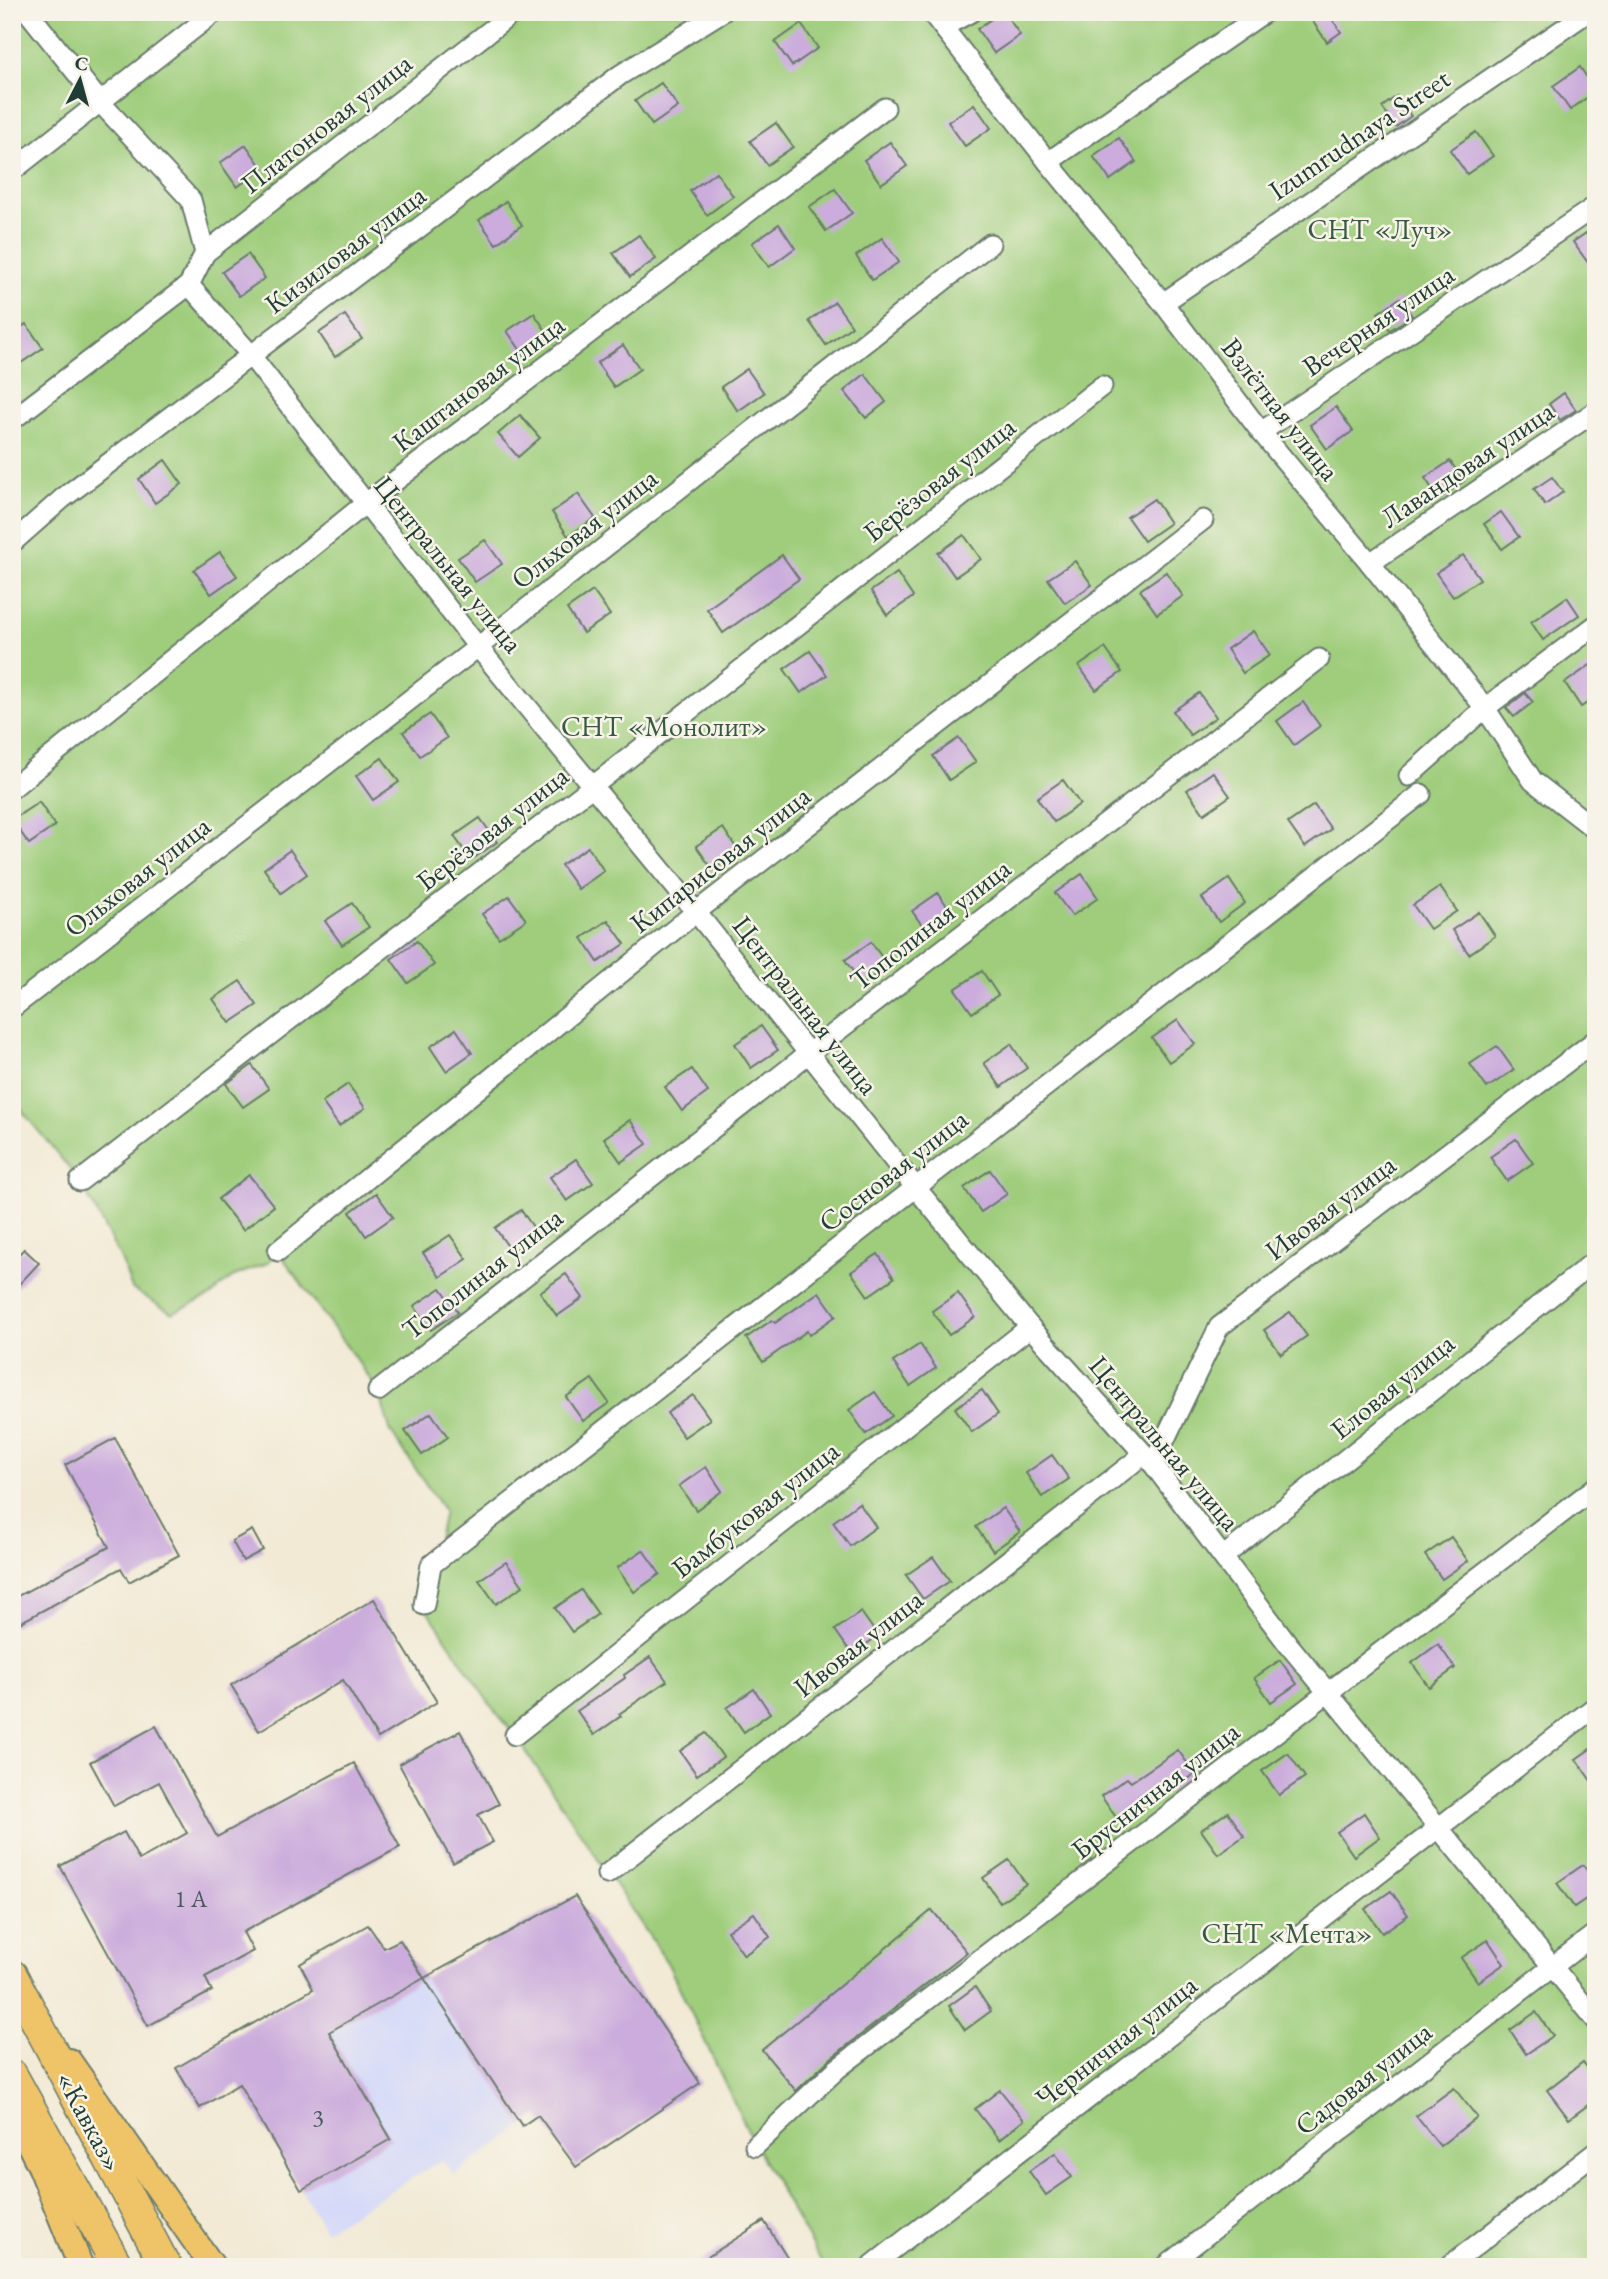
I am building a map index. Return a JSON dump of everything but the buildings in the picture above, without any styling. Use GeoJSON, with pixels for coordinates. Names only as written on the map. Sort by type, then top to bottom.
{"type":"FeatureCollection","features":[{"type":"Feature","properties":{"kind":"highway","name":"«Кавказ»"},"geometry":{"type":"LineString","coordinates":[[12,1975],[166,2267]]}},
{"type":"Feature","properties":{"kind":"highway","name":"«Кавказ»"},"geometry":{"type":"LineString","coordinates":[[12,2075],[118,2267]]}},
{"type":"Feature","properties":{"kind":"main road"},"geometry":{"type":"LineString","coordinates":[[29,2006],[214,2267]]}},
{"type":"Feature","properties":{"kind":"main road"},"geometry":{"type":"LineString","coordinates":[[12,2109],[41,2168],[81,2267]]}},
{"type":"Feature","properties":{"kind":"street"},"geometry":{"type":"LineString","coordinates":[[12,420],[189,285],[205,253],[191,200],[99,101],[28,12]]}},
{"type":"Feature","properties":{"kind":"street"},"geometry":{"type":"LineString","coordinates":[[12,171],[215,12]]}},
{"type":"Feature","properties":{"kind":"street","name":"Платоновая улица"},"geometry":{"type":"LineString","coordinates":[[205,253],[514,12]]}},
{"type":"Feature","properties":{"kind":"street","name":"Кизиловая улица"},"geometry":{"type":"LineString","coordinates":[[12,543],[63,498],[620,75],[722,12]]}},
{"type":"Feature","properties":{"kind":"street"},"geometry":{"type":"LineString","coordinates":[[937,20],[971,12]]}},
{"type":"Feature","properties":{"kind":"street"},"geometry":{"type":"LineString","coordinates":[[1048,162],[1265,12]]}},
{"type":"Feature","properties":{"kind":"street","name":"Izumrudnaya Street"},"geometry":{"type":"LineString","coordinates":[[1163,303],[1588,12]]}},
{"type":"Feature","properties":{"kind":"street","name":"Взлётная улица"},"geometry":{"type":"LineString","coordinates":[[937,20],[1163,303],[1261,432],[1485,708],[1533,781],[1596,830]]}},
{"type":"Feature","properties":{"kind":"street","name":"Каштановая улица"},"geometry":{"type":"LineString","coordinates":[[12,788],[365,504],[885,108]]}},
{"type":"Feature","properties":{"kind":"street","name":"Вечерняя улица"},"geometry":{"type":"LineString","coordinates":[[1261,432],[1596,206]]}},
{"type":"Feature","properties":{"kind":"street","name":"Ольховая улица"},"geometry":{"type":"LineString","coordinates":[[12,1008],[478,647],[990,244]]}},
{"type":"Feature","properties":{"kind":"street","name":"Центральная улица"},"geometry":{"type":"LineString","coordinates":[[189,285],[251,357],[478,647],[696,912],[916,1188],[1030,1327],[1148,1459],[1288,1644],[1596,2020]]}},
{"type":"Feature","properties":{"kind":"street","name":"Берёзовая улица"},"geometry":{"type":"LineString","coordinates":[[80,1181],[593,786],[1101,386]]}},
{"type":"Feature","properties":{"kind":"street","name":"Лавандовая улица"},"geometry":{"type":"LineString","coordinates":[[1370,564],[1596,411]]}},
{"type":"Feature","properties":{"kind":"street","name":"Кипарисовая улица"},"geometry":{"type":"LineString","coordinates":[[278,1251],[696,912],[1203,520]]}},
{"type":"Feature","properties":{"kind":"street"},"geometry":{"type":"LineString","coordinates":[[1409,776],[1485,708],[1596,625]]}},
{"type":"Feature","properties":{"kind":"street","name":"Тополиная улица"},"geometry":{"type":"LineString","coordinates":[[378,1391],[809,1053],[1319,659]]}},
{"type":"Feature","properties":{"kind":"street","name":"Сосновая улица"},"geometry":{"type":"LineString","coordinates":[[424,1605],[431,1564],[1421,794]]}},
{"type":"Feature","properties":{"kind":"street","name":"Ивовая улица"},"geometry":{"type":"LineString","coordinates":[[607,1874],[1148,1459],[1219,1327],[1596,1040]]}},
{"type":"Feature","properties":{"kind":"street","name":"Еловая улица"},"geometry":{"type":"LineString","coordinates":[[1224,1556],[1596,1260]]}},
{"type":"Feature","properties":{"kind":"street","name":"Бамбуковая улица"},"geometry":{"type":"LineString","coordinates":[[515,1735],[1030,1327]]}},
{"type":"Feature","properties":{"kind":"street","name":"Брусничная улица"},"geometry":{"type":"LineString","coordinates":[[755,2146],[837,2069],[1596,1487]]}},
{"type":"Feature","properties":{"kind":"street","name":"Черничная улица"},"geometry":{"type":"LineString","coordinates":[[870,2267],[1596,1706]]}},
{"type":"Feature","properties":{"kind":"street","name":"Садовая улица"},"geometry":{"type":"LineString","coordinates":[[1165,2267],[1596,1933]]}},
{"type":"Feature","properties":{"kind":"street"},"geometry":{"type":"LineString","coordinates":[[1448,2267],[1596,2152]]}},
{"type":"Feature","properties":{"kind":"shaded area"},"geometry":{"type":"Polygon","coordinates":[[[424,1978],[522,2126],[454,2175],[442,2160],[325,2230],[301,2190],[390,2139],[239,2084],[424,1978]]]}},
{"type":"Feature","properties":{"kind":"green space","name":"СНТ «Монолит»"},"geometry":{"type":"Polygon","coordinates":[[[12,12],[1596,12],[1596,2267],[824,2267],[755,2146],[668,1964],[515,1735],[491,1706],[424,1605],[444,1511],[391,1432],[378,1390],[278,1251],[268,1263],[237,1275],[211,1296],[172,1313],[132,1289],[121,1259],[80,1181],[22,1111],[12,1091],[12,12]]]}},
{"type":"Feature","properties":{"kind":"park label","name":"СНТ «Луч»"},"geometry":{"type":"Point","coordinates":[1380,229]}},
{"type":"Feature","properties":{"kind":"park label","name":"СНТ «Мечта»"},"geometry":{"type":"Point","coordinates":[1287,1933]}}]}
